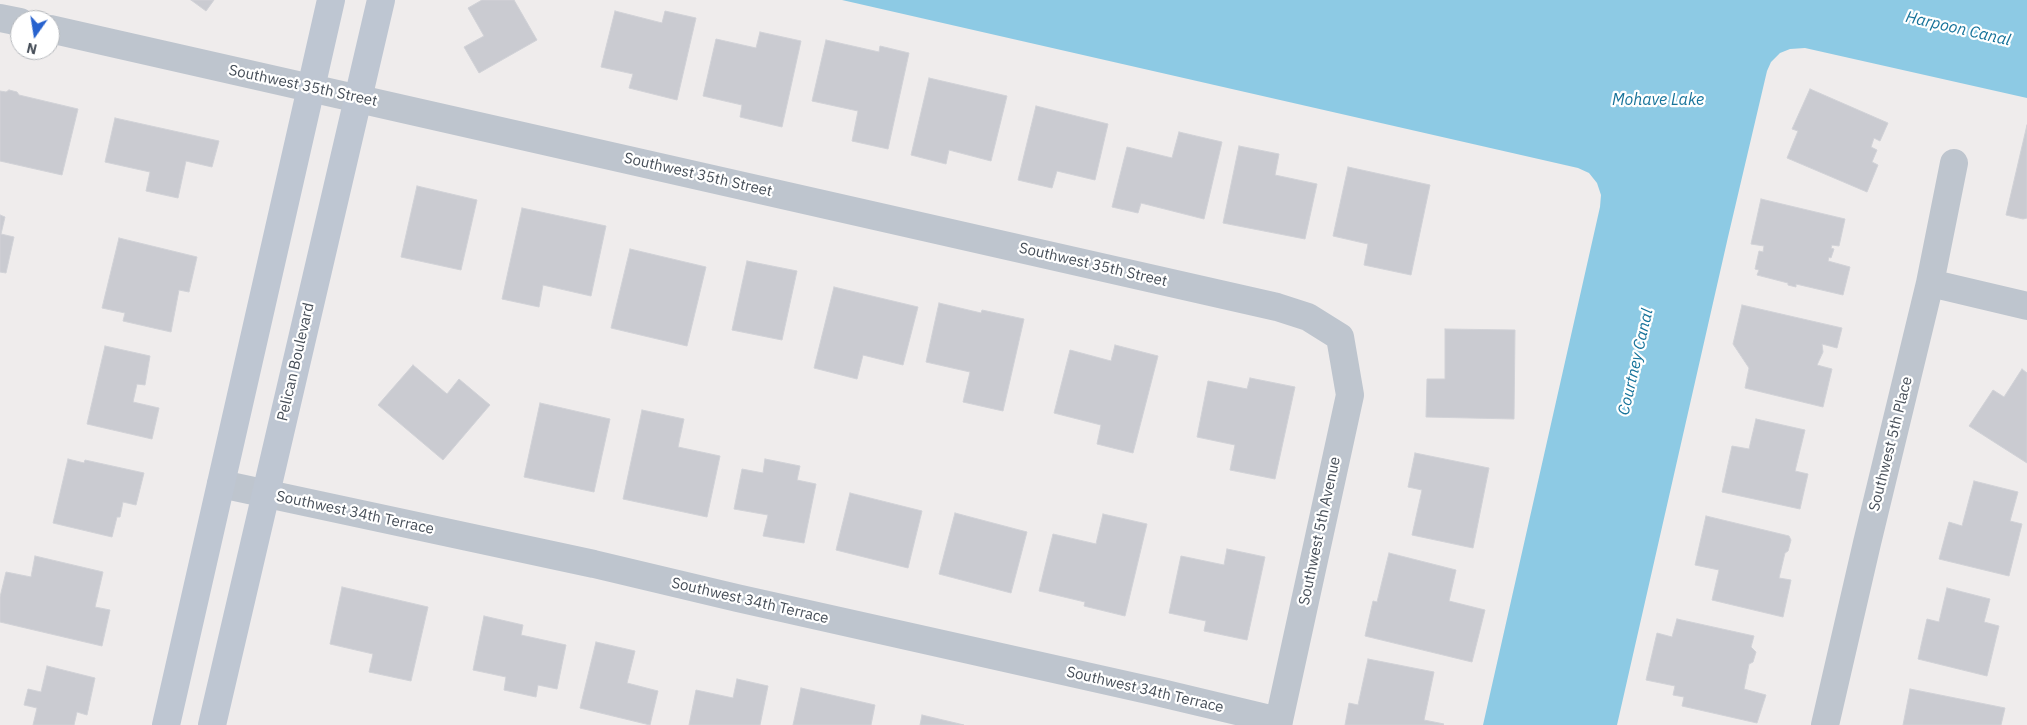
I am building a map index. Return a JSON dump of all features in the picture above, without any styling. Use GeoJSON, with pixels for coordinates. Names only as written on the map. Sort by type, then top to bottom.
{"type":"FeatureCollection","features":[{"type":"Feature","properties":{"kind":"street"},"geometry":{"type":"LineString","coordinates":[[166,725],[331,0]]}},
{"type":"Feature","properties":{"kind":"street","name":"Pelican Boulevard"},"geometry":{"type":"LineString","coordinates":[[212,725],[381,0]]}},
{"type":"Feature","properties":{"kind":"street","name":"Southwest 35th Street"},"geometry":{"type":"LineString","coordinates":[[60,31],[1277,307],[1308,317],[1340,337]]}},
{"type":"Feature","properties":{"kind":"street","name":"Southwest 5th Place"},"geometry":{"type":"LineString","coordinates":[[1825,725],[1930,283],[1954,163]]}},
{"type":"Feature","properties":{"kind":"street"},"geometry":{"type":"LineString","coordinates":[[1930,283],[2027,306]]}},
{"type":"Feature","properties":{"kind":"street","name":"Southwest 5th Avenue"},"geometry":{"type":"LineString","coordinates":[[1278,723],[1350,395],[1340,337]]}},
{"type":"Feature","properties":{"kind":"street","name":"Southwest 34th Terrace"},"geometry":{"type":"LineString","coordinates":[[221,484],[594,564],[1157,692],[1278,723]]}},
{"type":"Feature","properties":{"kind":"water"},"geometry":{"type":"Polygon","coordinates":[[[842,0],[2027,0],[2027,98],[1805,48],[1790,49],[1780,53],[1771,62],[1767,71],[1728,237],[1617,725],[1483,725],[1600,207],[1601,195],[1597,183],[1589,173],[1578,168],[842,0]]]}},
{"type":"Feature","properties":{"kind":"building"},"geometry":{"type":"Polygon","coordinates":[[[191,0],[214,0],[206,11],[191,0]]]}},
{"type":"Feature","properties":{"kind":"building"},"geometry":{"type":"Polygon","coordinates":[[[482,0],[514,0],[537,40],[479,73],[464,47],[484,36],[468,8],[482,0]]]}},
{"type":"Feature","properties":{"kind":"building"},"geometry":{"type":"Polygon","coordinates":[[[615,11],[662,23],[665,11],[696,18],[677,100],[629,88],[633,74],[601,67],[615,11]]]}},
{"type":"Feature","properties":{"kind":"building"},"geometry":{"type":"Polygon","coordinates":[[[760,32],[801,41],[782,127],[740,117],[742,105],[703,96],[716,39],[756,48],[760,32]]]}},
{"type":"Feature","properties":{"kind":"building"},"geometry":{"type":"Polygon","coordinates":[[[826,40],[879,52],[880,46],[909,53],[888,149],[852,141],[858,111],[812,101],[826,40]]]}},
{"type":"Feature","properties":{"kind":"building"},"geometry":{"type":"Polygon","coordinates":[[[929,78],[1007,96],[991,161],[949,150],[946,164],[911,155],[929,78]]]}},
{"type":"Feature","properties":{"kind":"building"},"geometry":{"type":"Polygon","coordinates":[[[1810,89],[1888,123],[1880,141],[1874,138],[1871,147],[1877,150],[1872,162],[1878,165],[1867,192],[1787,158],[1798,131],[1792,129],[1810,89]]]}},
{"type":"Feature","properties":{"kind":"building"},"geometry":{"type":"Polygon","coordinates":[[[9,90],[17,92],[19,95],[78,109],[62,175],[0,161],[0,91],[6,92],[9,90]]]}},
{"type":"Feature","properties":{"kind":"building"},"geometry":{"type":"Polygon","coordinates":[[[1036,106],[1108,124],[1095,180],[1057,171],[1052,188],[1018,180],[1036,106]]]}},
{"type":"Feature","properties":{"kind":"building"},"geometry":{"type":"Polygon","coordinates":[[[115,118],[219,141],[212,167],[186,161],[178,198],[146,191],[150,172],[105,162],[115,118]]]}},
{"type":"Feature","properties":{"kind":"building"},"geometry":{"type":"Polygon","coordinates":[[[2027,125],[2027,218],[2023,219],[2006,215],[2027,125]]]}},
{"type":"Feature","properties":{"kind":"building"},"geometry":{"type":"Polygon","coordinates":[[[1179,132],[1222,142],[1204,219],[1141,203],[1138,213],[1112,207],[1127,147],[1172,158],[1179,132]]]}},
{"type":"Feature","properties":{"kind":"building"},"geometry":{"type":"Polygon","coordinates":[[[1239,146],[1279,154],[1275,175],[1317,184],[1305,239],[1223,223],[1239,146]]]}},
{"type":"Feature","properties":{"kind":"building"},"geometry":{"type":"Polygon","coordinates":[[[1348,167],[1430,185],[1411,275],[1364,265],[1368,244],[1333,236],[1348,167]]]}},
{"type":"Feature","properties":{"kind":"building"},"geometry":{"type":"Polygon","coordinates":[[[417,186],[477,200],[461,270],[401,257],[417,186]]]}},
{"type":"Feature","properties":{"kind":"building"},"geometry":{"type":"Polygon","coordinates":[[[1761,199],[1845,219],[1839,246],[1832,245],[1831,248],[1834,249],[1828,261],[1850,267],[1843,295],[1796,284],[1796,287],[1757,275],[1759,270],[1755,269],[1759,251],[1763,252],[1764,246],[1751,244],[1761,199]]]}},
{"type":"Feature","properties":{"kind":"building"},"geometry":{"type":"Polygon","coordinates":[[[522,208],[606,226],[591,296],[543,285],[539,307],[502,299],[522,208]]]}},
{"type":"Feature","properties":{"kind":"building"},"geometry":{"type":"Polygon","coordinates":[[[0,215],[5,217],[1,234],[14,237],[6,273],[0,272],[0,215]]]}},
{"type":"Feature","properties":{"kind":"building"},"geometry":{"type":"Polygon","coordinates":[[[119,238],[197,257],[189,292],[179,290],[171,332],[123,321],[125,313],[102,308],[119,238]]]}},
{"type":"Feature","properties":{"kind":"building"},"geometry":{"type":"Polygon","coordinates":[[[630,249],[706,267],[687,346],[611,328],[630,249]]]}},
{"type":"Feature","properties":{"kind":"building"},"geometry":{"type":"Polygon","coordinates":[[[747,261],[797,271],[782,340],[732,330],[747,261]]]}},
{"type":"Feature","properties":{"kind":"building"},"geometry":{"type":"Polygon","coordinates":[[[834,287],[918,307],[903,365],[863,355],[857,379],[814,368],[834,287]]]}},
{"type":"Feature","properties":{"kind":"building"},"geometry":{"type":"Polygon","coordinates":[[[939,303],[981,313],[982,310],[1024,319],[1003,411],[963,402],[970,372],[926,362],[939,303]]]}},
{"type":"Feature","properties":{"kind":"building"},"geometry":{"type":"Polygon","coordinates":[[[1742,305],[1842,328],[1837,348],[1822,344],[1823,352],[1817,365],[1832,369],[1823,407],[1745,388],[1749,368],[1733,344],[1742,305]]]}},
{"type":"Feature","properties":{"kind":"building"},"geometry":{"type":"Polygon","coordinates":[[[1445,329],[1515,330],[1514,419],[1426,417],[1427,379],[1445,379],[1445,329]]]}},
{"type":"Feature","properties":{"kind":"building"},"geometry":{"type":"Polygon","coordinates":[[[1115,345],[1158,356],[1133,453],[1097,444],[1101,425],[1054,413],[1070,350],[1111,361],[1115,345]]]}},
{"type":"Feature","properties":{"kind":"building"},"geometry":{"type":"Polygon","coordinates":[[[105,346],[150,356],[145,385],[137,384],[133,402],[159,408],[152,439],[87,424],[105,346]]]}},
{"type":"Feature","properties":{"kind":"building"},"geometry":{"type":"Polygon","coordinates":[[[413,365],[447,394],[459,379],[490,405],[443,460],[378,405],[413,365]]]}},
{"type":"Feature","properties":{"kind":"building"},"geometry":{"type":"Polygon","coordinates":[[[2022,369],[2027,373],[2027,463],[1969,426],[1993,390],[2004,397],[2022,369]]]}},
{"type":"Feature","properties":{"kind":"building"},"geometry":{"type":"Polygon","coordinates":[[[1250,378],[1295,387],[1275,479],[1230,470],[1235,445],[1197,437],[1208,381],[1247,389],[1250,378]]]}},
{"type":"Feature","properties":{"kind":"building"},"geometry":{"type":"Polygon","coordinates":[[[540,403],[610,419],[594,492],[524,477],[540,403]]]}},
{"type":"Feature","properties":{"kind":"building"},"geometry":{"type":"Polygon","coordinates":[[[642,410],[684,419],[678,447],[720,456],[707,517],[623,499],[642,410]]]}},
{"type":"Feature","properties":{"kind":"building"},"geometry":{"type":"Polygon","coordinates":[[[1756,419],[1805,430],[1795,471],[1808,474],[1800,509],[1722,492],[1732,446],[1749,449],[1756,419]]]}},
{"type":"Feature","properties":{"kind":"building"},"geometry":{"type":"Polygon","coordinates":[[[1415,453],[1489,468],[1473,548],[1412,535],[1422,490],[1408,487],[1415,453]]]}},
{"type":"Feature","properties":{"kind":"building"},"geometry":{"type":"Polygon","coordinates":[[[68,459],[84,463],[85,460],[144,473],[136,505],[123,502],[120,517],[117,517],[112,537],[53,523],[68,459]]]}},
{"type":"Feature","properties":{"kind":"building"},"geometry":{"type":"Polygon","coordinates":[[[765,459],[800,466],[797,480],[816,484],[804,543],[763,536],[768,515],[734,509],[742,469],[763,473],[765,459]]]}},
{"type":"Feature","properties":{"kind":"building"},"geometry":{"type":"Polygon","coordinates":[[[1974,481],[2018,492],[2010,521],[2022,524],[2009,576],[1939,559],[1949,522],[1962,526],[1974,481]]]}},
{"type":"Feature","properties":{"kind":"building"},"geometry":{"type":"Polygon","coordinates":[[[850,493],[922,511],[908,568],[836,550],[850,493]]]}},
{"type":"Feature","properties":{"kind":"building"},"geometry":{"type":"Polygon","coordinates":[[[955,513],[1027,532],[1011,593],[939,574],[955,513]]]}},
{"type":"Feature","properties":{"kind":"building"},"geometry":{"type":"Polygon","coordinates":[[[1103,514],[1147,524],[1125,616],[1084,606],[1085,602],[1039,591],[1053,534],[1096,544],[1103,514]]]}},
{"type":"Feature","properties":{"kind":"building"},"geometry":{"type":"Polygon","coordinates":[[[1706,516],[1789,536],[1791,540],[1788,551],[1785,553],[1779,578],[1791,580],[1783,617],[1712,600],[1719,570],[1695,565],[1706,516]]]}},
{"type":"Feature","properties":{"kind":"building"},"geometry":{"type":"Polygon","coordinates":[[[1227,549],[1265,557],[1247,640],[1204,631],[1206,621],[1169,613],[1181,556],[1224,565],[1227,549]]]}},
{"type":"Feature","properties":{"kind":"building"},"geometry":{"type":"Polygon","coordinates":[[[1389,553],[1456,570],[1449,601],[1485,610],[1472,662],[1365,636],[1373,601],[1377,602],[1389,553]]]}},
{"type":"Feature","properties":{"kind":"building"},"geometry":{"type":"Polygon","coordinates":[[[35,556],[103,572],[95,607],[110,610],[102,646],[0,622],[0,597],[6,572],[31,577],[35,556]]]}},
{"type":"Feature","properties":{"kind":"building"},"geometry":{"type":"Polygon","coordinates":[[[342,587],[428,607],[411,681],[369,672],[373,654],[330,644],[342,587]]]}},
{"type":"Feature","properties":{"kind":"building"},"geometry":{"type":"Polygon","coordinates":[[[1947,588],[1990,599],[1984,622],[1999,626],[1987,676],[1918,659],[1927,619],[1939,622],[1947,588]]]}},
{"type":"Feature","properties":{"kind":"building"},"geometry":{"type":"Polygon","coordinates":[[[484,616],[523,625],[521,635],[566,645],[557,689],[538,685],[536,697],[504,690],[506,677],[473,670],[484,616]]]}},
{"type":"Feature","properties":{"kind":"building"},"geometry":{"type":"Polygon","coordinates":[[[1677,619],[1754,636],[1751,647],[1756,652],[1753,662],[1749,664],[1744,689],[1766,695],[1757,723],[1682,706],[1684,697],[1673,695],[1675,686],[1646,680],[1657,633],[1672,637],[1677,619]]]}},
{"type":"Feature","properties":{"kind":"building"},"geometry":{"type":"Polygon","coordinates":[[[596,642],[635,651],[627,683],[658,691],[650,725],[580,708],[596,642]]]}},
{"type":"Feature","properties":{"kind":"building"},"geometry":{"type":"Polygon","coordinates":[[[1368,659],[1434,672],[1424,720],[1444,724],[1345,725],[1349,703],[1358,705],[1368,659]]]}},
{"type":"Feature","properties":{"kind":"building"},"geometry":{"type":"Polygon","coordinates":[[[47,666],[95,678],[87,715],[77,712],[74,725],[33,725],[37,708],[24,705],[28,689],[41,692],[47,666]]]}},
{"type":"Feature","properties":{"kind":"building"},"geometry":{"type":"Polygon","coordinates":[[[737,679],[768,686],[760,725],[689,725],[696,690],[733,698],[737,679]]]}},
{"type":"Feature","properties":{"kind":"building"},"geometry":{"type":"Polygon","coordinates":[[[801,688],[875,705],[871,725],[793,725],[801,688]]]}},
{"type":"Feature","properties":{"kind":"building"},"geometry":{"type":"Polygon","coordinates":[[[1910,689],[2005,708],[2001,725],[1903,725],[1910,689]]]}},
{"type":"Feature","properties":{"kind":"building"},"geometry":{"type":"Polygon","coordinates":[[[922,715],[964,725],[920,725],[922,715]]]}},
{"type":"Feature","properties":{"kind":"water label","name":"Harpoon Canal"},"geometry":{"type":"Point","coordinates":[1958,29]}},
{"type":"Feature","properties":{"kind":"water label","name":"Mohave Lake"},"geometry":{"type":"Point","coordinates":[1658,100]}},
{"type":"Feature","properties":{"kind":"water label","name":"Courtney Canal"},"geometry":{"type":"Point","coordinates":[1636,362]}}]}
